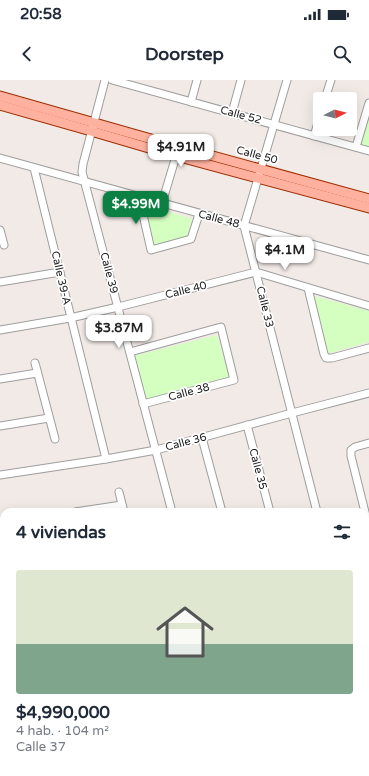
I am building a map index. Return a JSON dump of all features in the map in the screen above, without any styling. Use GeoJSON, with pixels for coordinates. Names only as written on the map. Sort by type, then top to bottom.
{"type":"FeatureCollection","features":[{"type":"Feature","properties":{"kind":"main road","name":"Calle 50"},"geometry":{"type":"LineString","coordinates":[[0,96],[92,126],[176,156],[369,198]]}},
{"type":"Feature","properties":{"kind":"main road","name":"Calle 50"},"geometry":{"type":"LineString","coordinates":[[0,105],[92,126],[259,173],[369,208]]}},
{"type":"Feature","properties":{"kind":"street","name":"Calle 39"},"geometry":{"type":"LineString","coordinates":[[105,80],[92,126],[82,172],[171,508]]}},
{"type":"Feature","properties":{"kind":"street","name":"Calle 52"},"geometry":{"type":"LineString","coordinates":[[112,80],[313,136]]}},
{"type":"Feature","properties":{"kind":"street"},"geometry":{"type":"LineString","coordinates":[[191,102],[197,80]]}},
{"type":"Feature","properties":{"kind":"street"},"geometry":{"type":"LineString","coordinates":[[232,113],[241,80]]}},
{"type":"Feature","properties":{"kind":"street"},"geometry":{"type":"LineString","coordinates":[[244,226],[287,80]]}},
{"type":"Feature","properties":{"kind":"street"},"geometry":{"type":"LineString","coordinates":[[327,92],[331,80]]}},
{"type":"Feature","properties":{"kind":"street"},"geometry":{"type":"LineString","coordinates":[[356,147],[369,103]]}},
{"type":"Feature","properties":{"kind":"street","name":"Calle 52"},"geometry":{"type":"LineString","coordinates":[[314,136],[369,151]]}},
{"type":"Feature","properties":{"kind":"street"},"geometry":{"type":"LineString","coordinates":[[162,203],[176,156]]}},
{"type":"Feature","properties":{"kind":"street","name":"Calle 48"},"geometry":{"type":"LineString","coordinates":[[0,158],[369,260]]}},
{"type":"Feature","properties":{"kind":"street","name":"Calle 39-A"},"geometry":{"type":"LineString","coordinates":[[34,168],[106,459]]}},
{"type":"Feature","properties":{"kind":"street"},"geometry":{"type":"LineString","coordinates":[[139,197],[152,250],[191,239],[199,214]]}},
{"type":"Feature","properties":{"kind":"street","name":"Calle 33"},"geometry":{"type":"LineString","coordinates":[[244,226],[316,508]]}},
{"type":"Feature","properties":{"kind":"street"},"geometry":{"type":"LineString","coordinates":[[0,234],[4,245]]}},
{"type":"Feature","properties":{"kind":"street"},"geometry":{"type":"LineString","coordinates":[[0,282],[60,272]]}},
{"type":"Feature","properties":{"kind":"street"},"geometry":{"type":"LineString","coordinates":[[256,272],[369,306]]}},
{"type":"Feature","properties":{"kind":"street","name":"Calle 40"},"geometry":{"type":"LineString","coordinates":[[0,330],[70,318],[256,272]]}},
{"type":"Feature","properties":{"kind":"street"},"geometry":{"type":"LineString","coordinates":[[308,288],[326,358],[332,358],[369,348]]}},
{"type":"Feature","properties":{"kind":"street","name":"Calle 38"},"geometry":{"type":"LineString","coordinates":[[130,352],[221,327],[234,380],[143,404]]}},
{"type":"Feature","properties":{"kind":"street"},"geometry":{"type":"LineString","coordinates":[[35,363],[55,439]]}},
{"type":"Feature","properties":{"kind":"street"},"geometry":{"type":"LineString","coordinates":[[0,379],[38,373]]}},
{"type":"Feature","properties":{"kind":"street","name":"Calle 36"},"geometry":{"type":"LineString","coordinates":[[0,475],[156,450],[369,393]]}},
{"type":"Feature","properties":{"kind":"street"},"geometry":{"type":"LineString","coordinates":[[0,426],[49,418]]}},
{"type":"Feature","properties":{"kind":"street","name":"Calle 35"},"geometry":{"type":"LineString","coordinates":[[247,425],[269,508]]}},
{"type":"Feature","properties":{"kind":"street"},"geometry":{"type":"LineString","coordinates":[[202,438],[221,508]]}},
{"type":"Feature","properties":{"kind":"street"},"geometry":{"type":"LineString","coordinates":[[364,508],[351,456],[351,450],[355,447],[369,443]]}},
{"type":"Feature","properties":{"kind":"street"},"geometry":{"type":"LineString","coordinates":[[119,492],[123,508]]}},
{"type":"Feature","properties":{"kind":"green space"},"geometry":{"type":"Polygon","coordinates":[[[369,111],[369,147],[359,144],[369,111]]]}},
{"type":"Feature","properties":{"kind":"green space"},"geometry":{"type":"Polygon","coordinates":[[[147,205],[192,219],[187,237],[153,247],[144,209],[147,205]]]}},
{"type":"Feature","properties":{"kind":"green space"},"geometry":{"type":"Polygon","coordinates":[[[314,296],[369,311],[369,342],[326,354],[314,296]]]}},
{"type":"Feature","properties":{"kind":"green space"},"geometry":{"type":"Polygon","coordinates":[[[217,335],[230,380],[146,401],[134,356],[217,335]]]}}]}
